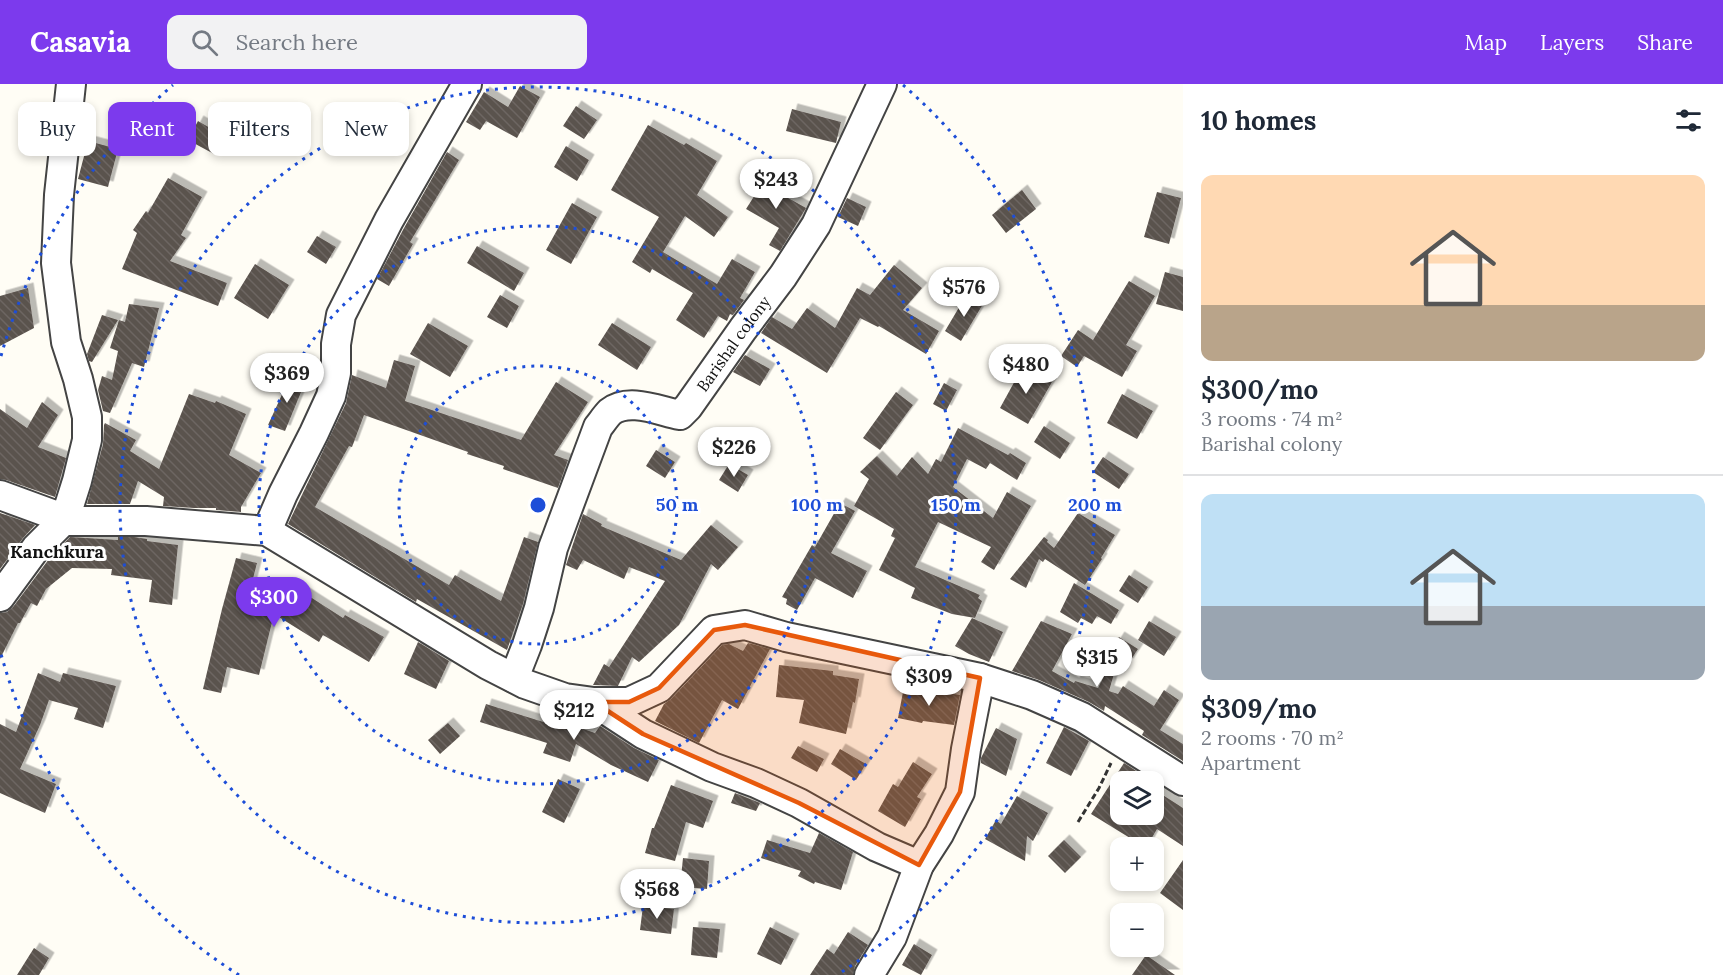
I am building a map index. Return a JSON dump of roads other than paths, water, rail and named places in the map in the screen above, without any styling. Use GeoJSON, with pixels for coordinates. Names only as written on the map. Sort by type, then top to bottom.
{"type":"FeatureCollection","features":[{"type":"Feature","properties":{"kind":"street"},"geometry":{"type":"LineString","coordinates":[[0,597],[36,548],[64,519],[77,481],[87,440],[87,417],[66,342],[56,263],[59,195],[71,84]]}},
{"type":"Feature","properties":{"kind":"street"},"geometry":{"type":"LineString","coordinates":[[267,531],[331,396],[336,373],[336,344],[341,315],[389,220],[467,84]]}},
{"type":"Feature","properties":{"kind":"street","name":"Barishal colony"},"geometry":{"type":"LineString","coordinates":[[514,678],[539,608],[553,548],[598,427],[610,412],[624,405],[658,408],[680,415],[688,406],[783,276],[816,225],[882,84]]}},
{"type":"Feature","properties":{"kind":"street"},"geometry":{"type":"LineString","coordinates":[[0,495],[71,521],[146,520],[267,531],[488,665],[565,698],[594,702],[628,702],[659,688],[714,630],[745,625],[786,637],[980,678],[1032,695],[1082,717],[1183,781]]}},
{"type":"Feature","properties":{"kind":"street"},"geometry":{"type":"LineString","coordinates":[[869,975],[892,937],[919,865],[939,834],[960,792],[980,678]]}},
{"type":"Feature","properties":{"kind":"street"},"geometry":{"type":"LineString","coordinates":[[594,702],[643,734],[712,767],[798,802],[877,847],[919,865]]}},
{"type":"Feature","properties":{"kind":"district","name":"Kanchkura"},"geometry":{"type":"Point","coordinates":[57,551]}}]}
